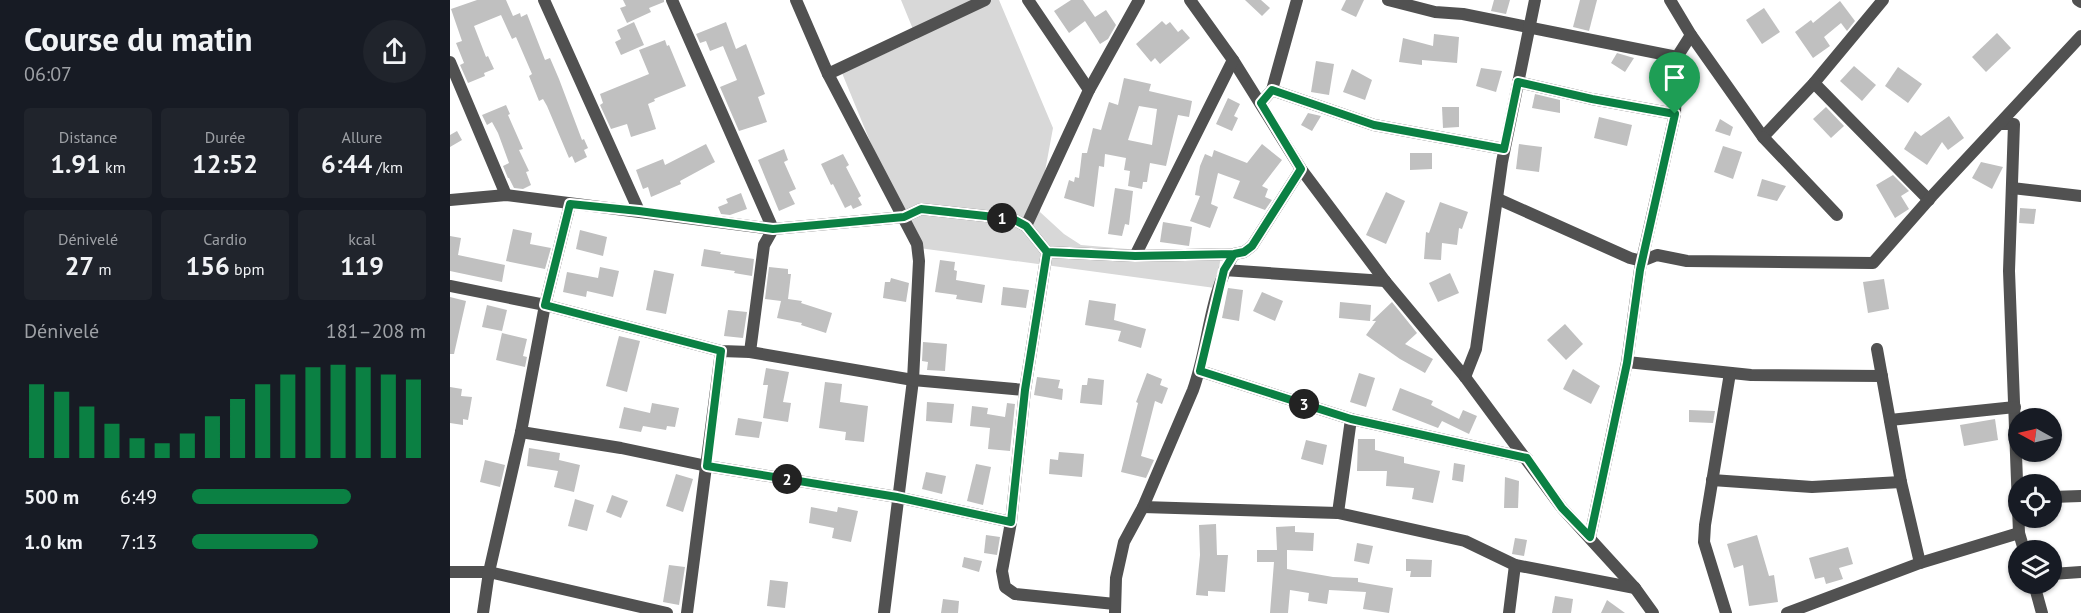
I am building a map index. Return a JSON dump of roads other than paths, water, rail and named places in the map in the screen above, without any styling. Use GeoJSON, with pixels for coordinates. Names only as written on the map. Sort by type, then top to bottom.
{"type":"FeatureCollection","features":[{"type":"Feature","properties":{"kind":"street"},"geometry":{"type":"LineString","coordinates":[[544,0],[639,211]]}},
{"type":"Feature","properties":{"kind":"street"},"geometry":{"type":"LineString","coordinates":[[672,0],[773,229]]}},
{"type":"Feature","properties":{"kind":"street"},"geometry":{"type":"LineString","coordinates":[[796,0],[828,74],[917,244],[919,261],[913,380],[884,613]]}},
{"type":"Feature","properties":{"kind":"street"},"geometry":{"type":"LineString","coordinates":[[828,74],[986,0]]}},
{"type":"Feature","properties":{"kind":"street"},"geometry":{"type":"LineString","coordinates":[[1028,0],[1089,90]]}},
{"type":"Feature","properties":{"kind":"street"},"geometry":{"type":"LineString","coordinates":[[1026,226],[1089,90],[1139,0]]}},
{"type":"Feature","properties":{"kind":"street"},"geometry":{"type":"LineString","coordinates":[[1190,0],[1233,60],[1301,169],[1385,281],[1466,377],[1562,508],[1635,588],[1653,613]]}},
{"type":"Feature","properties":{"kind":"street"},"geometry":{"type":"LineString","coordinates":[[1261,103],[1272,90],[1297,0]]}},
{"type":"Feature","properties":{"kind":"street"},"geometry":{"type":"LineString","coordinates":[[1388,0],[1435,12],[1462,14],[1677,57]]}},
{"type":"Feature","properties":{"kind":"street"},"geometry":{"type":"LineString","coordinates":[[1466,377],[1476,349],[1504,149],[1535,0]]}},
{"type":"Feature","properties":{"kind":"street"},"geometry":{"type":"LineString","coordinates":[[1670,0],[1763,137],[1837,215]]}},
{"type":"Feature","properties":{"kind":"street"},"geometry":{"type":"LineString","coordinates":[[1763,137],[1814,83],[1883,0]]}},
{"type":"Feature","properties":{"kind":"street"},"geometry":{"type":"LineString","coordinates":[[1590,537],[1627,363],[1642,261],[1675,114],[1677,57],[1691,34]]}},
{"type":"Feature","properties":{"kind":"street"},"geometry":{"type":"LineString","coordinates":[[1498,199],[1620,254],[1642,261],[1657,255],[1687,261],[1873,263],[2081,36]]}},
{"type":"Feature","properties":{"kind":"street"},"geometry":{"type":"LineString","coordinates":[[1135,256],[1233,60]]}},
{"type":"Feature","properties":{"kind":"street"},"geometry":{"type":"LineString","coordinates":[[450,62],[506,195]]}},
{"type":"Feature","properties":{"kind":"street"},"geometry":{"type":"LineString","coordinates":[[1518,82],[1592,99],[1675,114]]}},
{"type":"Feature","properties":{"kind":"street"},"geometry":{"type":"LineString","coordinates":[[1814,83],[1929,200]]}},
{"type":"Feature","properties":{"kind":"street"},"geometry":{"type":"LineString","coordinates":[[1272,90],[1374,125],[1504,149]]}},
{"type":"Feature","properties":{"kind":"street"},"geometry":{"type":"LineString","coordinates":[[2000,124],[2014,124],[2009,272],[2018,474]]}},
{"type":"Feature","properties":{"kind":"street"},"geometry":{"type":"LineString","coordinates":[[1047,252],[1135,256],[1244,252],[1252,246],[1301,169]]}},
{"type":"Feature","properties":{"kind":"street"},"geometry":{"type":"LineString","coordinates":[[2012,188],[2081,195]]}},
{"type":"Feature","properties":{"kind":"street"},"geometry":{"type":"LineString","coordinates":[[450,200],[506,195],[773,229],[904,217],[921,209],[1013,219],[1026,226],[1047,252],[1025,390],[1011,522],[1002,571],[1005,587],[1015,594],[1115,608],[1116,578],[1124,542],[1143,507],[1200,371],[1224,270],[1234,254]]}},
{"type":"Feature","properties":{"kind":"street"},"geometry":{"type":"LineString","coordinates":[[483,613],[489,572],[521,432],[545,305],[570,204]]}},
{"type":"Feature","properties":{"kind":"street"},"geometry":{"type":"LineString","coordinates":[[750,352],[764,245],[773,229]]}},
{"type":"Feature","properties":{"kind":"street"},"geometry":{"type":"LineString","coordinates":[[1224,270],[1385,281]]}},
{"type":"Feature","properties":{"kind":"street"},"geometry":{"type":"LineString","coordinates":[[450,286],[545,305],[721,351],[750,352],[913,380],[1025,390]]}},
{"type":"Feature","properties":{"kind":"street"},"geometry":{"type":"LineString","coordinates":[[1877,349],[1901,482],[1920,563]]}},
{"type":"Feature","properties":{"kind":"street"},"geometry":{"type":"LineString","coordinates":[[687,613],[721,351]]}},
{"type":"Feature","properties":{"kind":"street"},"geometry":{"type":"LineString","coordinates":[[1627,363],[1751,375],[1882,376]]}},
{"type":"Feature","properties":{"kind":"street"},"geometry":{"type":"LineString","coordinates":[[1200,371],[1351,419],[1527,458]]}},
{"type":"Feature","properties":{"kind":"street"},"geometry":{"type":"LineString","coordinates":[[1726,613],[1704,542],[1704,525],[1730,373]]}},
{"type":"Feature","properties":{"kind":"street"},"geometry":{"type":"LineString","coordinates":[[1890,420],[2015,407]]}},
{"type":"Feature","properties":{"kind":"street"},"geometry":{"type":"LineString","coordinates":[[1338,513],[1351,419]]}},
{"type":"Feature","properties":{"kind":"street"},"geometry":{"type":"LineString","coordinates":[[521,432],[621,448],[707,466],[897,497],[1011,522]]}},
{"type":"Feature","properties":{"kind":"street"},"geometry":{"type":"LineString","coordinates":[[1712,480],[1812,487],[1901,482]]}},
{"type":"Feature","properties":{"kind":"street"},"geometry":{"type":"LineString","coordinates":[[2062,496],[2081,496]]}},
{"type":"Feature","properties":{"kind":"street"},"geometry":{"type":"LineString","coordinates":[[1143,507],[1338,513],[1465,541],[1515,565],[1635,588]]}},
{"type":"Feature","properties":{"kind":"street"},"geometry":{"type":"LineString","coordinates":[[2019,528],[2021,540]]}},
{"type":"Feature","properties":{"kind":"street"},"geometry":{"type":"LineString","coordinates":[[1787,613],[1920,563],[2019,533]]}},
{"type":"Feature","properties":{"kind":"street"},"geometry":{"type":"LineString","coordinates":[[1509,613],[1515,565]]}},
{"type":"Feature","properties":{"kind":"street"},"geometry":{"type":"LineString","coordinates":[[450,572],[489,572],[667,613]]}},
{"type":"Feature","properties":{"kind":"street"},"geometry":{"type":"LineString","coordinates":[[2062,573],[2081,572]]}},
{"type":"Feature","properties":{"kind":"street"},"geometry":{"type":"LineString","coordinates":[[2037,594],[2042,613]]}}]}
